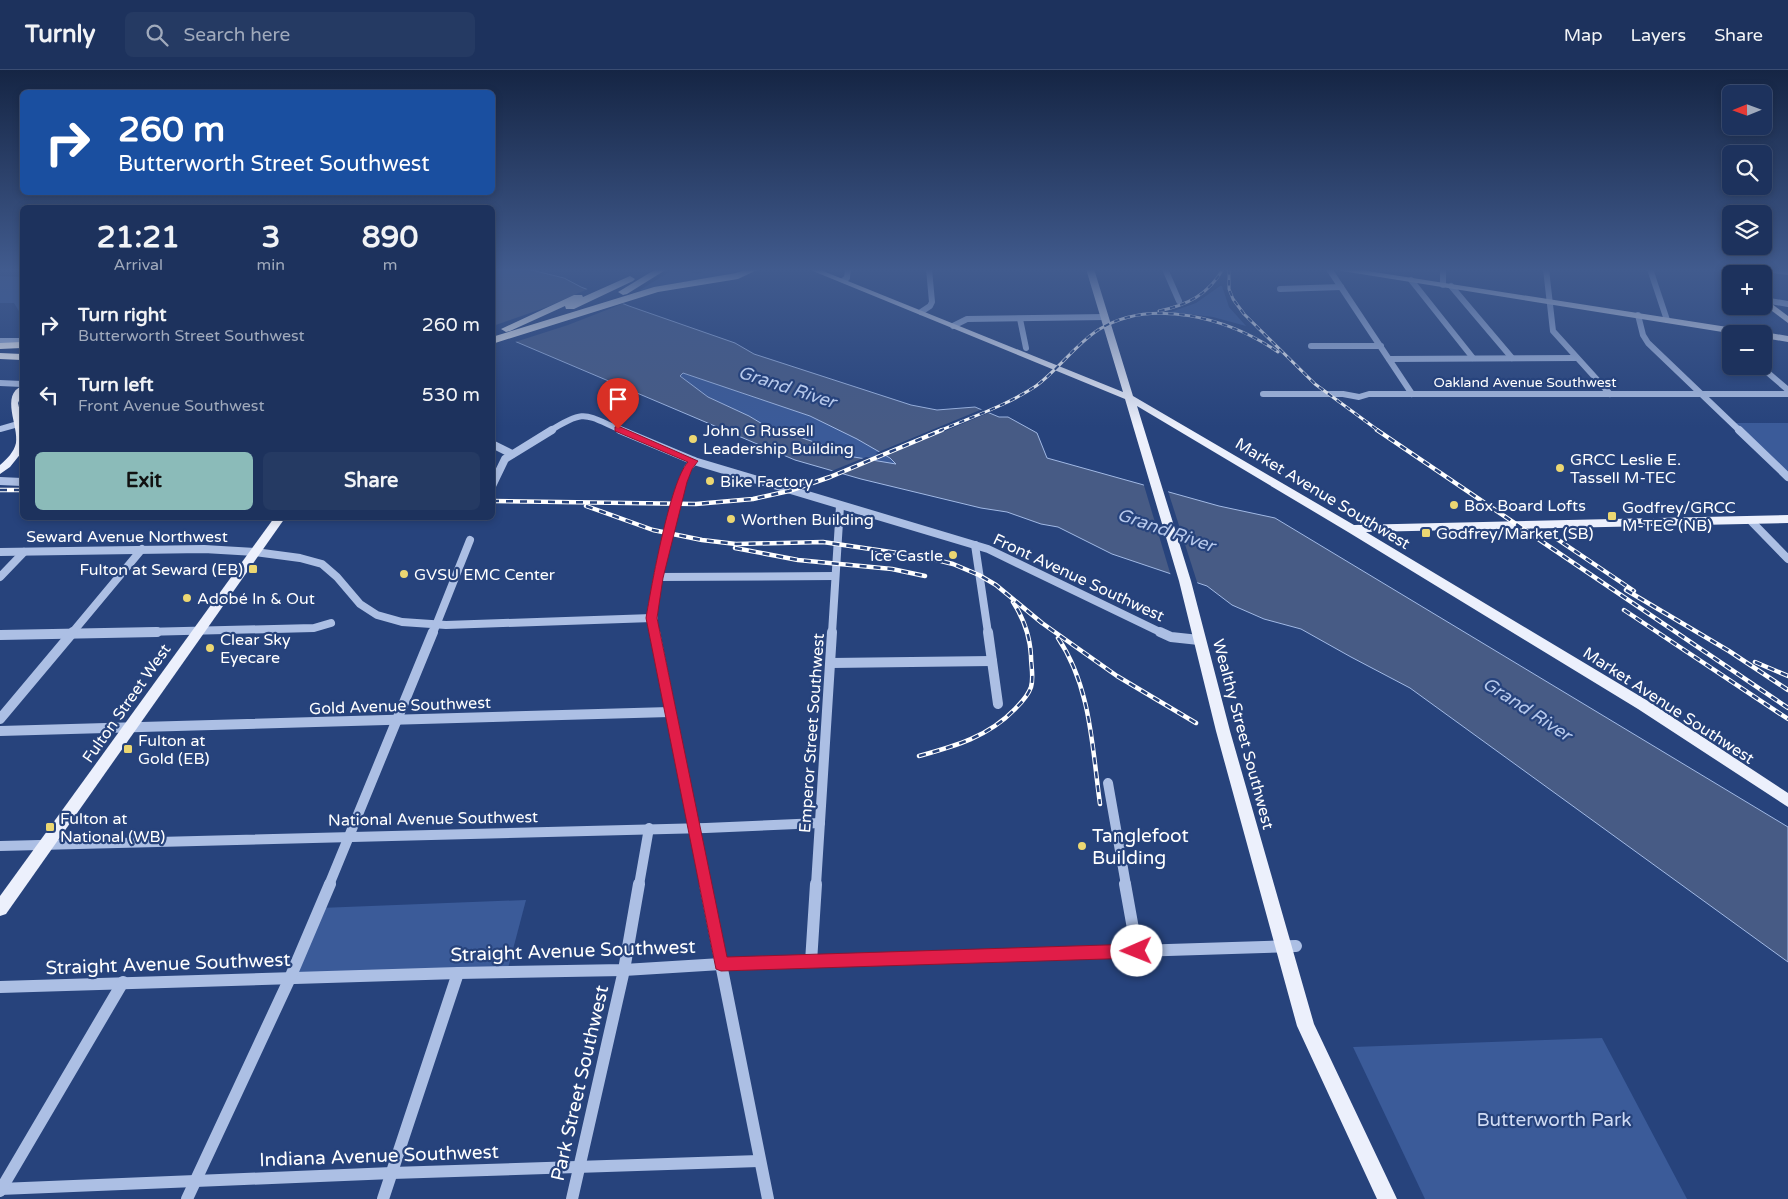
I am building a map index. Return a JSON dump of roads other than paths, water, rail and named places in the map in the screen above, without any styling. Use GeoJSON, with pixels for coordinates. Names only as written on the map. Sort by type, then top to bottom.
{"type":"FeatureCollection","features":[{"type":"Feature","properties":{"kind":"highway"},"geometry":{"type":"LineString","coordinates":[[495,332],[527,322]]}},
{"type":"Feature","properties":{"kind":"highway"},"geometry":{"type":"LineString","coordinates":[[495,340],[552,322]]}},
{"type":"Feature","properties":{"kind":"highway"},"geometry":{"type":"LineString","coordinates":[[0,346],[20,345]]}},
{"type":"Feature","properties":{"kind":"highway"},"geometry":{"type":"LineString","coordinates":[[0,356],[20,357]]}},
{"type":"Feature","properties":{"kind":"highway"},"geometry":{"type":"LineString","coordinates":[[0,366],[20,366]]}},
{"type":"Feature","properties":{"kind":"main road","name":"Market Avenue Southwest"},"geometry":{"type":"LineString","coordinates":[[943,322],[1130,398],[1352,529],[1643,705],[1788,801]]}},
{"type":"Feature","properties":{"kind":"main road","name":"Wealthy Street Southwest"},"geometry":{"type":"LineString","coordinates":[[1106,322],[1185,581],[1199,640],[1290,947],[1306,1026],[1387,1199]]}},
{"type":"Feature","properties":{"kind":"main road"},"geometry":{"type":"LineString","coordinates":[[1676,322],[1722,330]]}},
{"type":"Feature","properties":{"kind":"main road"},"geometry":{"type":"LineString","coordinates":[[1772,336],[1788,339]]}},
{"type":"Feature","properties":{"kind":"main road"},"geometry":{"type":"LineString","coordinates":[[20,391],[13,400],[11,408],[20,430]]}},
{"type":"Feature","properties":{"kind":"main road"},"geometry":{"type":"LineString","coordinates":[[1141,436],[1144,426],[1150,421],[1175,424]]}},
{"type":"Feature","properties":{"kind":"main road"},"geometry":{"type":"LineString","coordinates":[[0,471],[16,455],[20,446]]}},
{"type":"Feature","properties":{"kind":"main road"},"geometry":{"type":"LineString","coordinates":[[1352,529],[1788,519]]}},
{"type":"Feature","properties":{"kind":"main road","name":"Fulton Street West"},"geometry":{"type":"LineString","coordinates":[[0,908],[278,520]]}},
{"type":"Feature","properties":{"kind":"street"},"geometry":{"type":"LineString","coordinates":[[953,326],[962,322]]}},
{"type":"Feature","properties":{"kind":"street"},"geometry":{"type":"LineString","coordinates":[[1021,322],[1026,348]]}},
{"type":"Feature","properties":{"kind":"street"},"geometry":{"type":"LineString","coordinates":[[1364,322],[1412,394]]}},
{"type":"Feature","properties":{"kind":"street"},"geometry":{"type":"LineString","coordinates":[[1444,322],[1473,358]]}},
{"type":"Feature","properties":{"kind":"street"},"geometry":{"type":"LineString","coordinates":[[1479,322],[1512,358]]}},
{"type":"Feature","properties":{"kind":"street"},"geometry":{"type":"LineString","coordinates":[[1552,322],[1553,331],[1610,394]]}},
{"type":"Feature","properties":{"kind":"street"},"geometry":{"type":"LineString","coordinates":[[1640,322],[1643,335],[1648,343],[1788,477]]}},
{"type":"Feature","properties":{"kind":"street"},"geometry":{"type":"LineString","coordinates":[[0,341],[20,341]]}},
{"type":"Feature","properties":{"kind":"street"},"geometry":{"type":"LineString","coordinates":[[1311,346],[1380,346]]}},
{"type":"Feature","properties":{"kind":"street"},"geometry":{"type":"LineString","coordinates":[[1388,359],[1576,358]]}},
{"type":"Feature","properties":{"kind":"street"},"geometry":{"type":"LineString","coordinates":[[1770,375],[1788,390]]}},
{"type":"Feature","properties":{"kind":"street"},"geometry":{"type":"LineString","coordinates":[[0,383],[20,384]]}},
{"type":"Feature","properties":{"kind":"street","name":"Oakland Avenue Southwest"},"geometry":{"type":"LineString","coordinates":[[1263,394],[1343,394],[1359,397],[1369,394],[1788,394]]}},
{"type":"Feature","properties":{"kind":"street","name":"Front Avenue Southwest"},"geometry":{"type":"LineString","coordinates":[[512,454],[572,417],[578,415],[587,416],[694,461],[975,545],[1005,556],[1171,638],[1199,640]]}},
{"type":"Feature","properties":{"kind":"street"},"geometry":{"type":"LineString","coordinates":[[0,429],[18,424]]}},
{"type":"Feature","properties":{"kind":"street"},"geometry":{"type":"LineString","coordinates":[[495,446],[512,454],[502,463],[495,479]]}},
{"type":"Feature","properties":{"kind":"street"},"geometry":{"type":"LineString","coordinates":[[694,461],[688,468],[682,482],[658,578],[652,618],[768,1199]]}},
{"type":"Feature","properties":{"kind":"street"},"geometry":{"type":"LineString","coordinates":[[0,481],[20,482]]}},
{"type":"Feature","properties":{"kind":"street","name":"Emperor Street Southwest"},"geometry":{"type":"LineString","coordinates":[[811,962],[840,506]]}},
{"type":"Feature","properties":{"kind":"street"},"geometry":{"type":"LineString","coordinates":[[1751,521],[1788,559]]}},
{"type":"Feature","properties":{"kind":"street"},"geometry":{"type":"LineString","coordinates":[[187,1199],[290,978],[398,720],[470,540]]}},
{"type":"Feature","properties":{"kind":"street"},"geometry":{"type":"LineString","coordinates":[[975,545],[998,704]]}},
{"type":"Feature","properties":{"kind":"street"},"geometry":{"type":"LineString","coordinates":[[0,719],[142,549]]}},
{"type":"Feature","properties":{"kind":"street","name":"Seward Avenue Northwest"},"geometry":{"type":"LineString","coordinates":[[0,552],[204,549],[255,552],[300,558],[322,564],[337,577],[360,604],[377,615],[402,622],[434,626],[652,618]]}},
{"type":"Feature","properties":{"kind":"street"},"geometry":{"type":"LineString","coordinates":[[0,577],[24,552]]}},
{"type":"Feature","properties":{"kind":"street"},"geometry":{"type":"LineString","coordinates":[[658,578],[835,576]]}},
{"type":"Feature","properties":{"kind":"street"},"geometry":{"type":"LineString","coordinates":[[0,635],[314,628],[331,623]]}},
{"type":"Feature","properties":{"kind":"street"},"geometry":{"type":"LineString","coordinates":[[831,663],[992,661]]}},
{"type":"Feature","properties":{"kind":"street","name":"Gold Avenue Southwest"},"geometry":{"type":"LineString","coordinates":[[0,730],[670,712]]}},
{"type":"Feature","properties":{"kind":"street"},"geometry":{"type":"LineString","coordinates":[[1108,783],[1137,951]]}},
{"type":"Feature","properties":{"kind":"street","name":"National Avenue Southwest"},"geometry":{"type":"LineString","coordinates":[[0,846],[820,823]]}},
{"type":"Feature","properties":{"kind":"street","name":"Park Street Southwest"},"geometry":{"type":"LineString","coordinates":[[572,1199],[624,970],[649,828]]}},
{"type":"Feature","properties":{"kind":"street","name":"Straight Avenue Southwest"},"geometry":{"type":"LineString","coordinates":[[0,987],[123,982],[624,970],[721,964],[1290,947]]}},
{"type":"Feature","properties":{"kind":"street"},"geometry":{"type":"LineString","coordinates":[[383,1199],[458,973]]}},
{"type":"Feature","properties":{"kind":"street"},"geometry":{"type":"LineString","coordinates":[[0,1190],[123,982]]}},
{"type":"Feature","properties":{"kind":"street","name":"Indiana Avenue Southwest"},"geometry":{"type":"LineString","coordinates":[[0,1190],[196,1180],[759,1161]]}},
{"type":"Feature","properties":{"kind":"water","name":"Grand River"},"geometry":{"type":"Polygon","coordinates":[[[495,322],[674,322],[735,343],[754,354],[911,405],[937,410],[975,407],[999,417],[1008,417],[1037,433],[1047,458],[1219,506],[1275,518],[1788,827],[1788,962],[1410,688],[1301,629],[1264,619],[1232,605],[1207,586],[1112,554],[1058,527],[1041,524],[1007,512],[981,508],[861,479],[795,460],[495,333],[495,322]],[[683,373],[680,376],[708,397],[764,425],[848,456],[896,464],[890,458],[810,416],[683,373]]]}},
{"type":"Feature","properties":{"kind":"railway"},"geometry":{"type":"LineString","coordinates":[[939,431],[1025,393],[1044,380],[1090,336],[1115,322]]}},
{"type":"Feature","properties":{"kind":"railway"},"geometry":{"type":"LineString","coordinates":[[1213,322],[1259,340],[1278,352]]}},
{"type":"Feature","properties":{"kind":"railway"},"geometry":{"type":"LineString","coordinates":[[1252,322],[1315,384],[1379,431]]}},
{"type":"Feature","properties":{"kind":"railway"},"geometry":{"type":"LineString","coordinates":[[495,501],[696,504],[753,499],[789,491],[830,477],[942,430]]}},
{"type":"Feature","properties":{"kind":"railway"},"geometry":{"type":"LineString","coordinates":[[1377,430],[1788,708]]}},
{"type":"Feature","properties":{"kind":"railway"},"geometry":{"type":"LineString","coordinates":[[0,490],[20,490]]}},
{"type":"Feature","properties":{"kind":"railway"},"geometry":{"type":"LineString","coordinates":[[586,506],[653,530],[702,540],[736,544],[823,542],[925,557],[953,564],[979,575],[996,585],[1042,623],[1117,676],[1196,723]]}},
{"type":"Feature","properties":{"kind":"railway"},"geometry":{"type":"LineString","coordinates":[[1551,535],[1634,591]]}},
{"type":"Feature","properties":{"kind":"railway"},"geometry":{"type":"LineString","coordinates":[[735,548],[798,560],[892,569],[925,576]]}},
{"type":"Feature","properties":{"kind":"railway"},"geometry":{"type":"LineString","coordinates":[[1626,590],[1729,651],[1788,690]]}},
{"type":"Feature","properties":{"kind":"railway"},"geometry":{"type":"LineString","coordinates":[[919,756],[958,744],[982,734],[1005,719],[1028,693],[1032,679],[1028,635],[1013,602]]}},
{"type":"Feature","properties":{"kind":"railway"},"geometry":{"type":"LineString","coordinates":[[1624,610],[1788,719]]}},
{"type":"Feature","properties":{"kind":"railway"},"geometry":{"type":"LineString","coordinates":[[1058,638],[1069,657],[1084,697],[1092,739],[1100,804]]}},
{"type":"Feature","properties":{"kind":"railway"},"geometry":{"type":"LineString","coordinates":[[1755,662],[1788,676]]}},
{"type":"Feature","properties":{"kind":"place","name":"John G Russell Leadership Building"},"geometry":{"type":"Point","coordinates":[693,439]}},
{"type":"Feature","properties":{"kind":"place","name":"GRCC Leslie E. Tassell M-TEC"},"geometry":{"type":"Point","coordinates":[1560,468]}},
{"type":"Feature","properties":{"kind":"place","name":"Bike Factory"},"geometry":{"type":"Point","coordinates":[710,481]}},
{"type":"Feature","properties":{"kind":"place","name":"Box Board Lofts"},"geometry":{"type":"Point","coordinates":[1454,505]}},
{"type":"Feature","properties":{"kind":"place","name":"Godfrey/GRCC M-TEC (NB)"},"geometry":{"type":"Point","coordinates":[1612,516]}},
{"type":"Feature","properties":{"kind":"place","name":"Worthen Building"},"geometry":{"type":"Point","coordinates":[731,519]}},
{"type":"Feature","properties":{"kind":"place","name":"Godfrey/Market (SB)"},"geometry":{"type":"Point","coordinates":[1426,533]}},
{"type":"Feature","properties":{"kind":"place","name":"Ice Castle"},"geometry":{"type":"Point","coordinates":[953,555]}},
{"type":"Feature","properties":{"kind":"place","name":"Fulton at Seward (EB)"},"geometry":{"type":"Point","coordinates":[253,569]}},
{"type":"Feature","properties":{"kind":"place","name":"GVSU EMC Center"},"geometry":{"type":"Point","coordinates":[404,574]}},
{"type":"Feature","properties":{"kind":"place","name":"Adobé In & Out"},"geometry":{"type":"Point","coordinates":[187,598]}},
{"type":"Feature","properties":{"kind":"place","name":"Clear Sky Eyecare"},"geometry":{"type":"Point","coordinates":[210,648]}},
{"type":"Feature","properties":{"kind":"place","name":"Fulton at Gold (EB)"},"geometry":{"type":"Point","coordinates":[128,749]}},
{"type":"Feature","properties":{"kind":"place","name":"Fulton at National (WB)"},"geometry":{"type":"Point","coordinates":[50,827]}},
{"type":"Feature","properties":{"kind":"place","name":"Tanglefoot Building"},"geometry":{"type":"Point","coordinates":[1082,846]}},
{"type":"Feature","properties":{"kind":"park label","name":"Butterworth Park"},"geometry":{"type":"Point","coordinates":[1554,1119]}}]}
